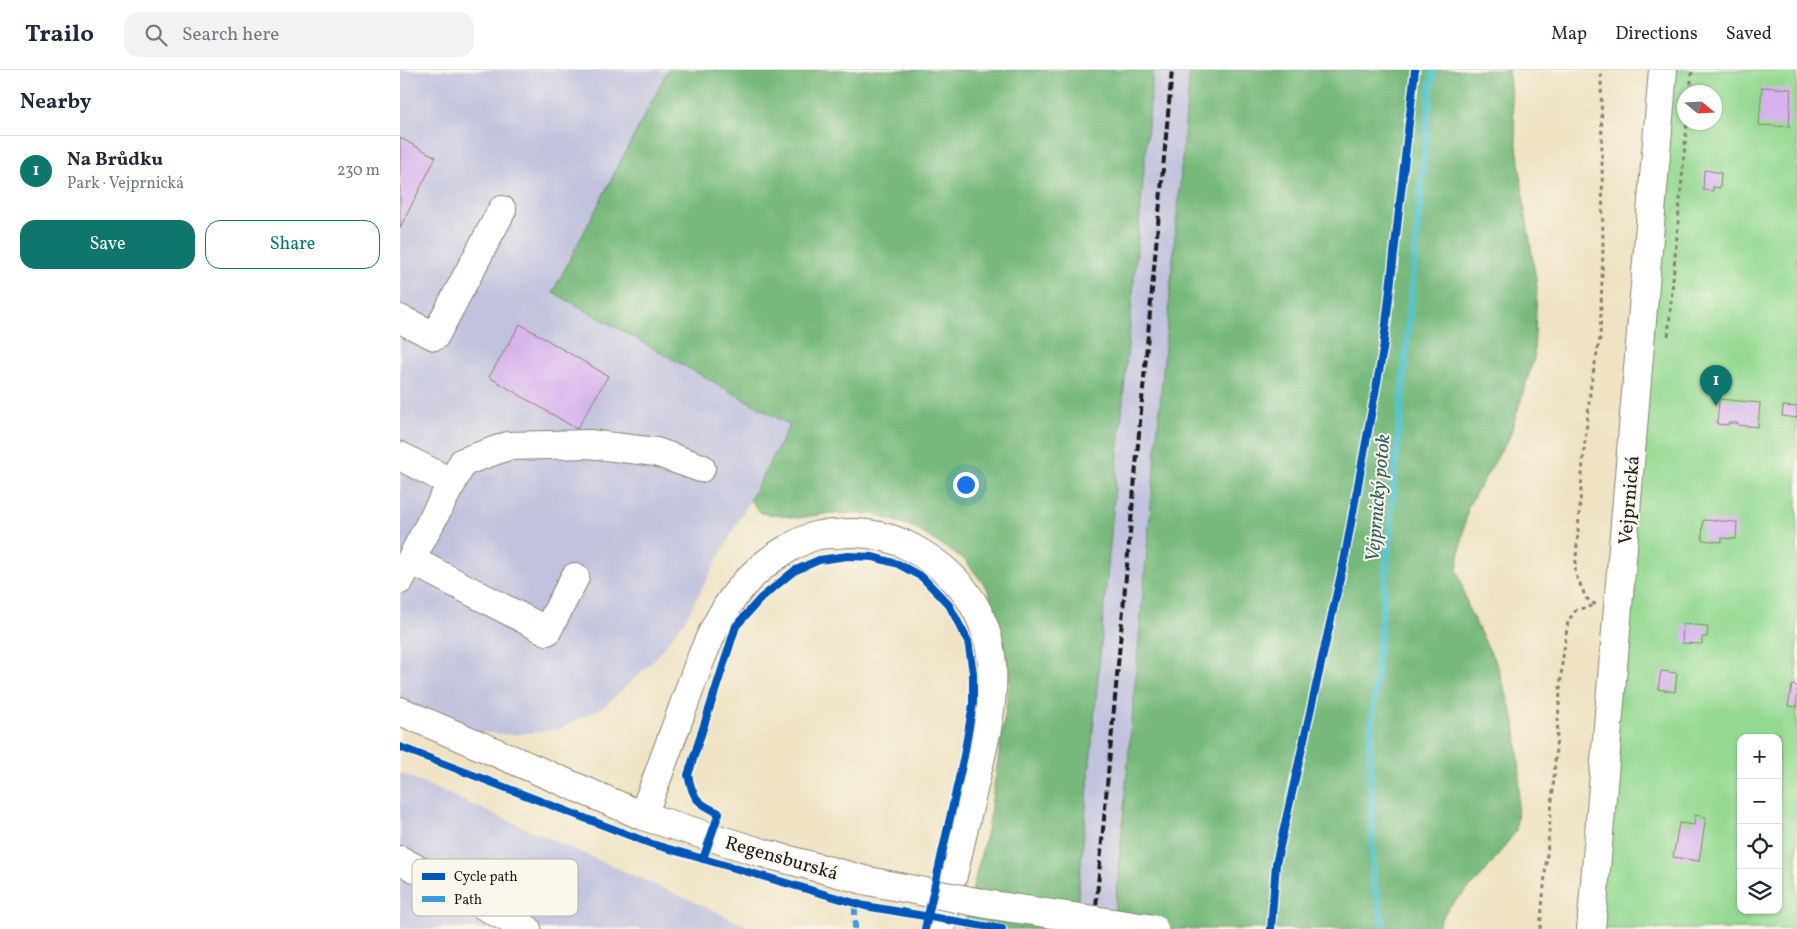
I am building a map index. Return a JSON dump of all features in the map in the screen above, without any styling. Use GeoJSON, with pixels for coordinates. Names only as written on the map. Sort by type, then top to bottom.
{"type":"FeatureCollection","features":[{"type":"Feature","properties":{"kind":"main road","name":"Vejprnická"},"geometry":{"type":"LineString","coordinates":[[1591,929],[1663,70]]}},
{"type":"Feature","properties":{"kind":"main road"},"geometry":{"type":"LineString","coordinates":[[400,319],[435,336],[502,210]]}},
{"type":"Feature","properties":{"kind":"main road"},"geometry":{"type":"LineString","coordinates":[[574,578],[547,631],[405,570],[463,462],[508,446],[589,444],[656,452],[700,468]]}},
{"type":"Feature","properties":{"kind":"main road"},"geometry":{"type":"LineString","coordinates":[[400,456],[452,483]]}},
{"type":"Feature","properties":{"kind":"main road"},"geometry":{"type":"LineString","coordinates":[[643,816],[705,646],[728,604],[749,576],[766,562],[792,546],[816,536],[845,533],[873,535],[899,541],[924,554],[950,572],[970,596],[984,625],[991,653],[993,680],[988,723],[940,929]]}},
{"type":"Feature","properties":{"kind":"main road","name":"Regensburská"},"geometry":{"type":"LineString","coordinates":[[400,710],[643,816],[763,853],[868,881],[992,905],[1154,929]]}},
{"type":"Feature","properties":{"kind":"main road"},"geometry":{"type":"LineString","coordinates":[[400,860],[412,867]]}},
{"type":"Feature","properties":{"kind":"main road"},"geometry":{"type":"LineString","coordinates":[[503,916],[527,929]]}},
{"type":"Feature","properties":{"kind":"path"},"geometry":{"type":"LineString","coordinates":[[1540,929],[1562,664],[1568,621],[1576,610],[1596,606],[1586,598],[1575,573],[1591,384],[1600,338],[1603,248],[1602,70]]}},
{"type":"Feature","properties":{"kind":"path"},"geometry":{"type":"LineString","coordinates":[[1691,85],[1692,70]]}},
{"type":"Feature","properties":{"kind":"shaded area"},"geometry":{"type":"Polygon","coordinates":[[[400,70],[668,70],[553,292],[790,425],[685,620],[655,659],[605,706],[559,729],[512,735],[460,730],[400,701],[400,70]]]}},
{"type":"Feature","properties":{"kind":"shaded area"},"geometry":{"type":"Polygon","coordinates":[[[1153,70],[1190,70],[1112,929],[1075,929],[1153,70]]]}},
{"type":"Feature","properties":{"kind":"shaded area"},"geometry":{"type":"Polygon","coordinates":[[[400,773],[753,929],[400,929],[400,773]]]}},
{"type":"Feature","properties":{"kind":"green space"},"geometry":{"type":"Polygon","coordinates":[[[668,70],[1153,70],[1075,929],[963,929],[988,826],[1010,681],[998,618],[987,588],[965,560],[913,527],[873,514],[831,513],[798,518],[761,513],[750,500],[790,425],[553,292],[668,70]]]}},
{"type":"Feature","properties":{"kind":"green space"},"geometry":{"type":"Polygon","coordinates":[[[1190,70],[1508,70],[1524,203],[1537,286],[1534,358],[1509,438],[1468,506],[1457,569],[1469,610],[1498,667],[1515,722],[1520,775],[1516,831],[1481,877],[1448,908],[1439,923],[1439,929],[1113,929],[1190,70]]]}},
{"type":"Feature","properties":{"kind":"green space"},"geometry":{"type":"Polygon","coordinates":[[[1663,70],[1797,70],[1797,929],[1591,929],[1663,70]]]}},
{"type":"Feature","properties":{"kind":"building"},"geometry":{"type":"Polygon","coordinates":[[[1762,87],[1791,89],[1789,127],[1759,125],[1762,87]]]}},
{"type":"Feature","properties":{"kind":"building"},"geometry":{"type":"Polygon","coordinates":[[[400,138],[436,157],[400,228],[400,138]]]}},
{"type":"Feature","properties":{"kind":"building"},"geometry":{"type":"Polygon","coordinates":[[[1704,170],[1721,173],[1720,188],[1713,187],[1713,191],[1703,190],[1704,170]]]}},
{"type":"Feature","properties":{"kind":"building"},"geometry":{"type":"Polygon","coordinates":[[[520,324],[608,376],[577,429],[489,377],[520,324]]]}},
{"type":"Feature","properties":{"kind":"building"},"geometry":{"type":"Polygon","coordinates":[[[1719,399],[1760,403],[1758,427],[1737,425],[1738,423],[1728,423],[1728,425],[1717,424],[1719,399]]]}},
{"type":"Feature","properties":{"kind":"building"},"geometry":{"type":"Polygon","coordinates":[[[1783,406],[1797,407],[1797,418],[1782,416],[1783,406]]]}},
{"type":"Feature","properties":{"kind":"building"},"geometry":{"type":"Polygon","coordinates":[[[1703,520],[1737,522],[1736,539],[1722,538],[1722,542],[1702,540],[1703,520]]]}},
{"type":"Feature","properties":{"kind":"building"},"geometry":{"type":"Polygon","coordinates":[[[1683,624],[1708,626],[1707,637],[1702,637],[1702,644],[1682,643],[1683,624]]]}},
{"type":"Feature","properties":{"kind":"building"},"geometry":{"type":"Polygon","coordinates":[[[1661,671],[1677,673],[1675,692],[1658,689],[1661,671]]]}},
{"type":"Feature","properties":{"kind":"building"},"geometry":{"type":"Polygon","coordinates":[[[1792,685],[1797,686],[1797,707],[1788,706],[1792,685]]]}},
{"type":"Feature","properties":{"kind":"building"},"geometry":{"type":"Polygon","coordinates":[[[1695,815],[1706,817],[1699,861],[1673,857],[1679,823],[1694,825],[1695,815]]]}},
{"type":"Feature","properties":{"kind":"waterway","name":"Vejprnický potok"},"geometry":{"type":"LineString","coordinates":[[1385,929],[1373,882],[1370,744],[1433,70]]}},
{"type":"Feature","properties":{"kind":"railway"},"geometry":{"type":"LineString","coordinates":[[1094,929],[1172,70]]}},
{"type":"Feature","properties":{"kind":"marked path"},"geometry":{"type":"LineString","coordinates":[[855,903],[855,929]]}},
{"type":"Feature","properties":{"kind":"cycle path"},"geometry":{"type":"LineString","coordinates":[[1271,929],[1276,864],[1344,561],[1383,350],[1415,70]]}},
{"type":"Feature","properties":{"kind":"cycle path"},"geometry":{"type":"LineString","coordinates":[[703,859],[719,813],[697,799],[692,790],[688,775],[736,626],[761,598],[794,571],[819,560],[848,556],[873,557],[898,564],[922,577],[949,605],[968,641],[973,673],[973,704],[964,756],[925,929]]}},
{"type":"Feature","properties":{"kind":"cycle path"},"geometry":{"type":"LineString","coordinates":[[400,747],[652,844],[865,906],[1002,929]]}},
{"type":"Feature","properties":{"kind":"place","name":"Na Brůdku"},"geometry":{"type":"Point","coordinates":[1716,406]}}]}
